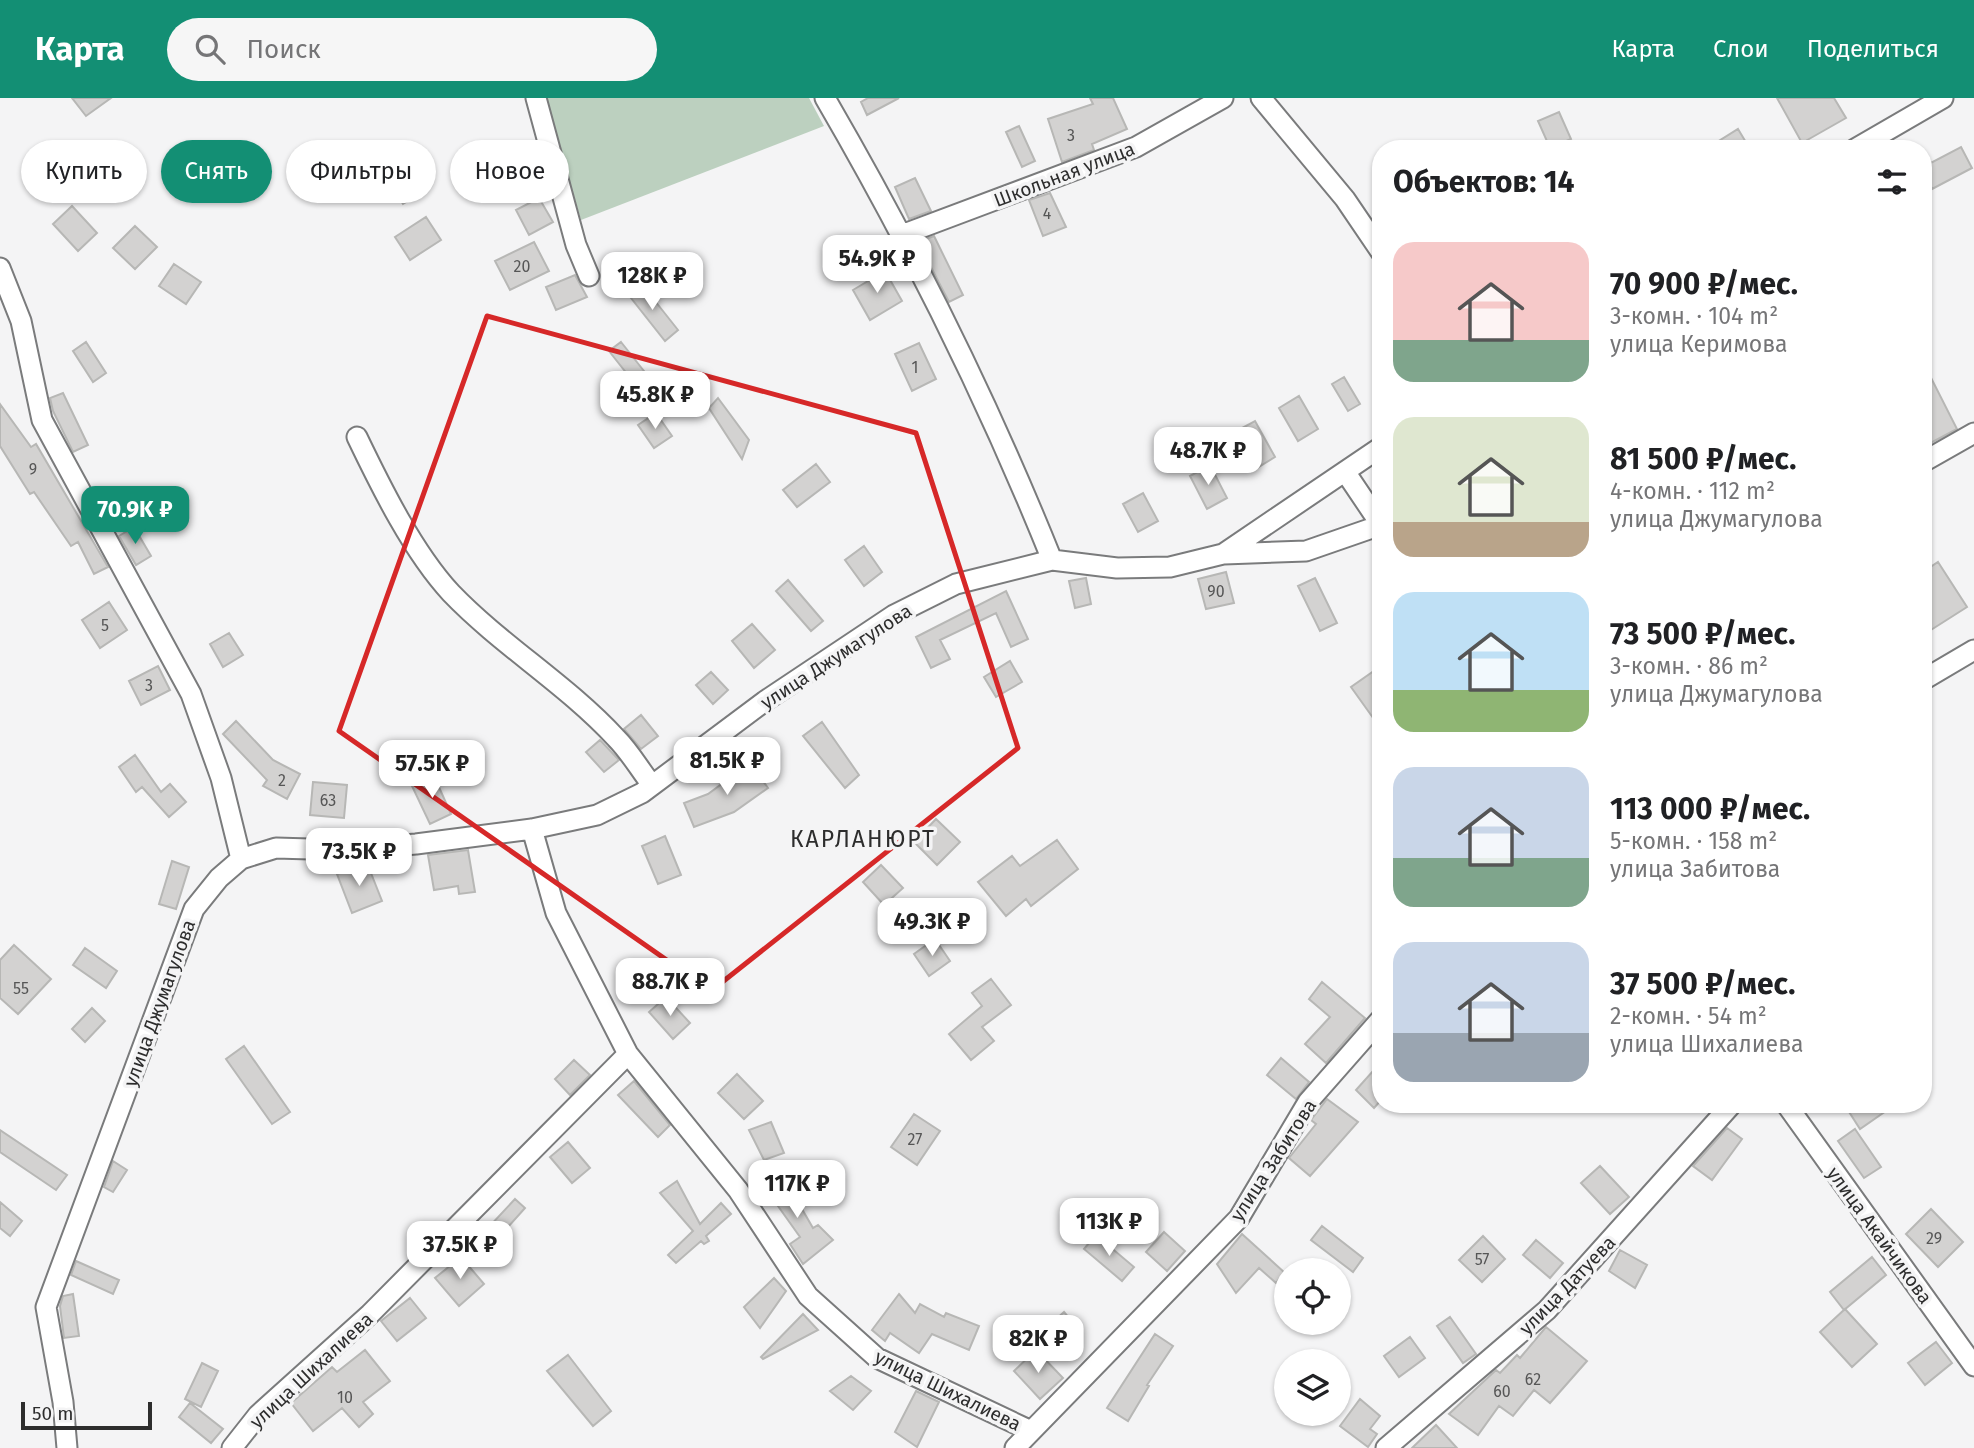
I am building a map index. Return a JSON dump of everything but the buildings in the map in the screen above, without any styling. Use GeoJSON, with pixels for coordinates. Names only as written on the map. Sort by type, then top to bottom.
{"type":"FeatureCollection","features":[{"type":"Feature","properties":{"kind":"street"},"geometry":{"type":"LineString","coordinates":[[536,98],[576,245],[589,276]]}},
{"type":"Feature","properties":{"kind":"street"},"geometry":{"type":"LineString","coordinates":[[825,98],[1004,441],[1052,560]]}},
{"type":"Feature","properties":{"kind":"street","name":"Школьная улица"},"geometry":{"type":"LineString","coordinates":[[899,236],[1136,147],[1223,98]]}},
{"type":"Feature","properties":{"kind":"street"},"geometry":{"type":"LineString","coordinates":[[1261,98],[1345,199],[1372,239]]}},
{"type":"Feature","properties":{"kind":"street"},"geometry":{"type":"LineString","coordinates":[[1871,140],[1943,98]]}},
{"type":"Feature","properties":{"kind":"street"},"geometry":{"type":"LineString","coordinates":[[0,268],[21,321],[41,420],[191,694],[221,778],[241,859]]}},
{"type":"Feature","properties":{"kind":"street"},"geometry":{"type":"LineString","coordinates":[[1932,457],[1974,433]]}},
{"type":"Feature","properties":{"kind":"street"},"geometry":{"type":"LineString","coordinates":[[357,437],[410,534],[449,590],[495,636],[617,738],[652,785]]}},
{"type":"Feature","properties":{"kind":"street","name":"улица Джумагулова"},"geometry":{"type":"LineString","coordinates":[[67,1448],[63,1402],[46,1307],[194,909],[219,878],[241,859],[276,848],[344,850],[532,829],[597,815],[652,785],[765,701],[894,615],[956,584],[1052,560],[1117,568],[1170,567],[1223,554],[1372,454]]}},
{"type":"Feature","properties":{"kind":"street"},"geometry":{"type":"LineString","coordinates":[[1346,473],[1372,512]]}},
{"type":"Feature","properties":{"kind":"street"},"geometry":{"type":"LineString","coordinates":[[1223,554],[1306,551],[1372,528]]}},
{"type":"Feature","properties":{"kind":"street"},"geometry":{"type":"LineString","coordinates":[[1932,675],[1974,650]]}},
{"type":"Feature","properties":{"kind":"street","name":"улица Шихалиева"},"geometry":{"type":"LineString","coordinates":[[532,829],[556,913],[628,1054],[738,1190],[808,1296],[877,1358],[1031,1431]]}},
{"type":"Feature","properties":{"kind":"street","name":"улица Забитова"},"geometry":{"type":"LineString","coordinates":[[1015,1448],[1239,1218],[1308,1102],[1372,1029]]}},
{"type":"Feature","properties":{"kind":"street","name":"улица Шихалиева"},"geometry":{"type":"LineString","coordinates":[[232,1448],[258,1415],[370,1314],[628,1054]]}},
{"type":"Feature","properties":{"kind":"street","name":"улица Датуева"},"geometry":{"type":"LineString","coordinates":[[1386,1448],[1547,1311],[1723,1113]]}},
{"type":"Feature","properties":{"kind":"street","name":"улица Акайчикова"},"geometry":{"type":"LineString","coordinates":[[1793,1113],[1971,1356]]}},
{"type":"Feature","properties":{"kind":"highlighted area"},"geometry":{"type":"Polygon","coordinates":[[[487,316],[916,433],[1018,748],[711,991],[339,731],[487,316]]]}},
{"type":"Feature","properties":{"kind":"green space"},"geometry":{"type":"Polygon","coordinates":[[[545,98],[809,98],[824,126],[581,220],[569,179],[569,140],[557,140],[545,98]]]}},
{"type":"Feature","properties":{"kind":"district","name":"КАРЛАНЮРТ"},"geometry":{"type":"Point","coordinates":[863,839]}}]}
